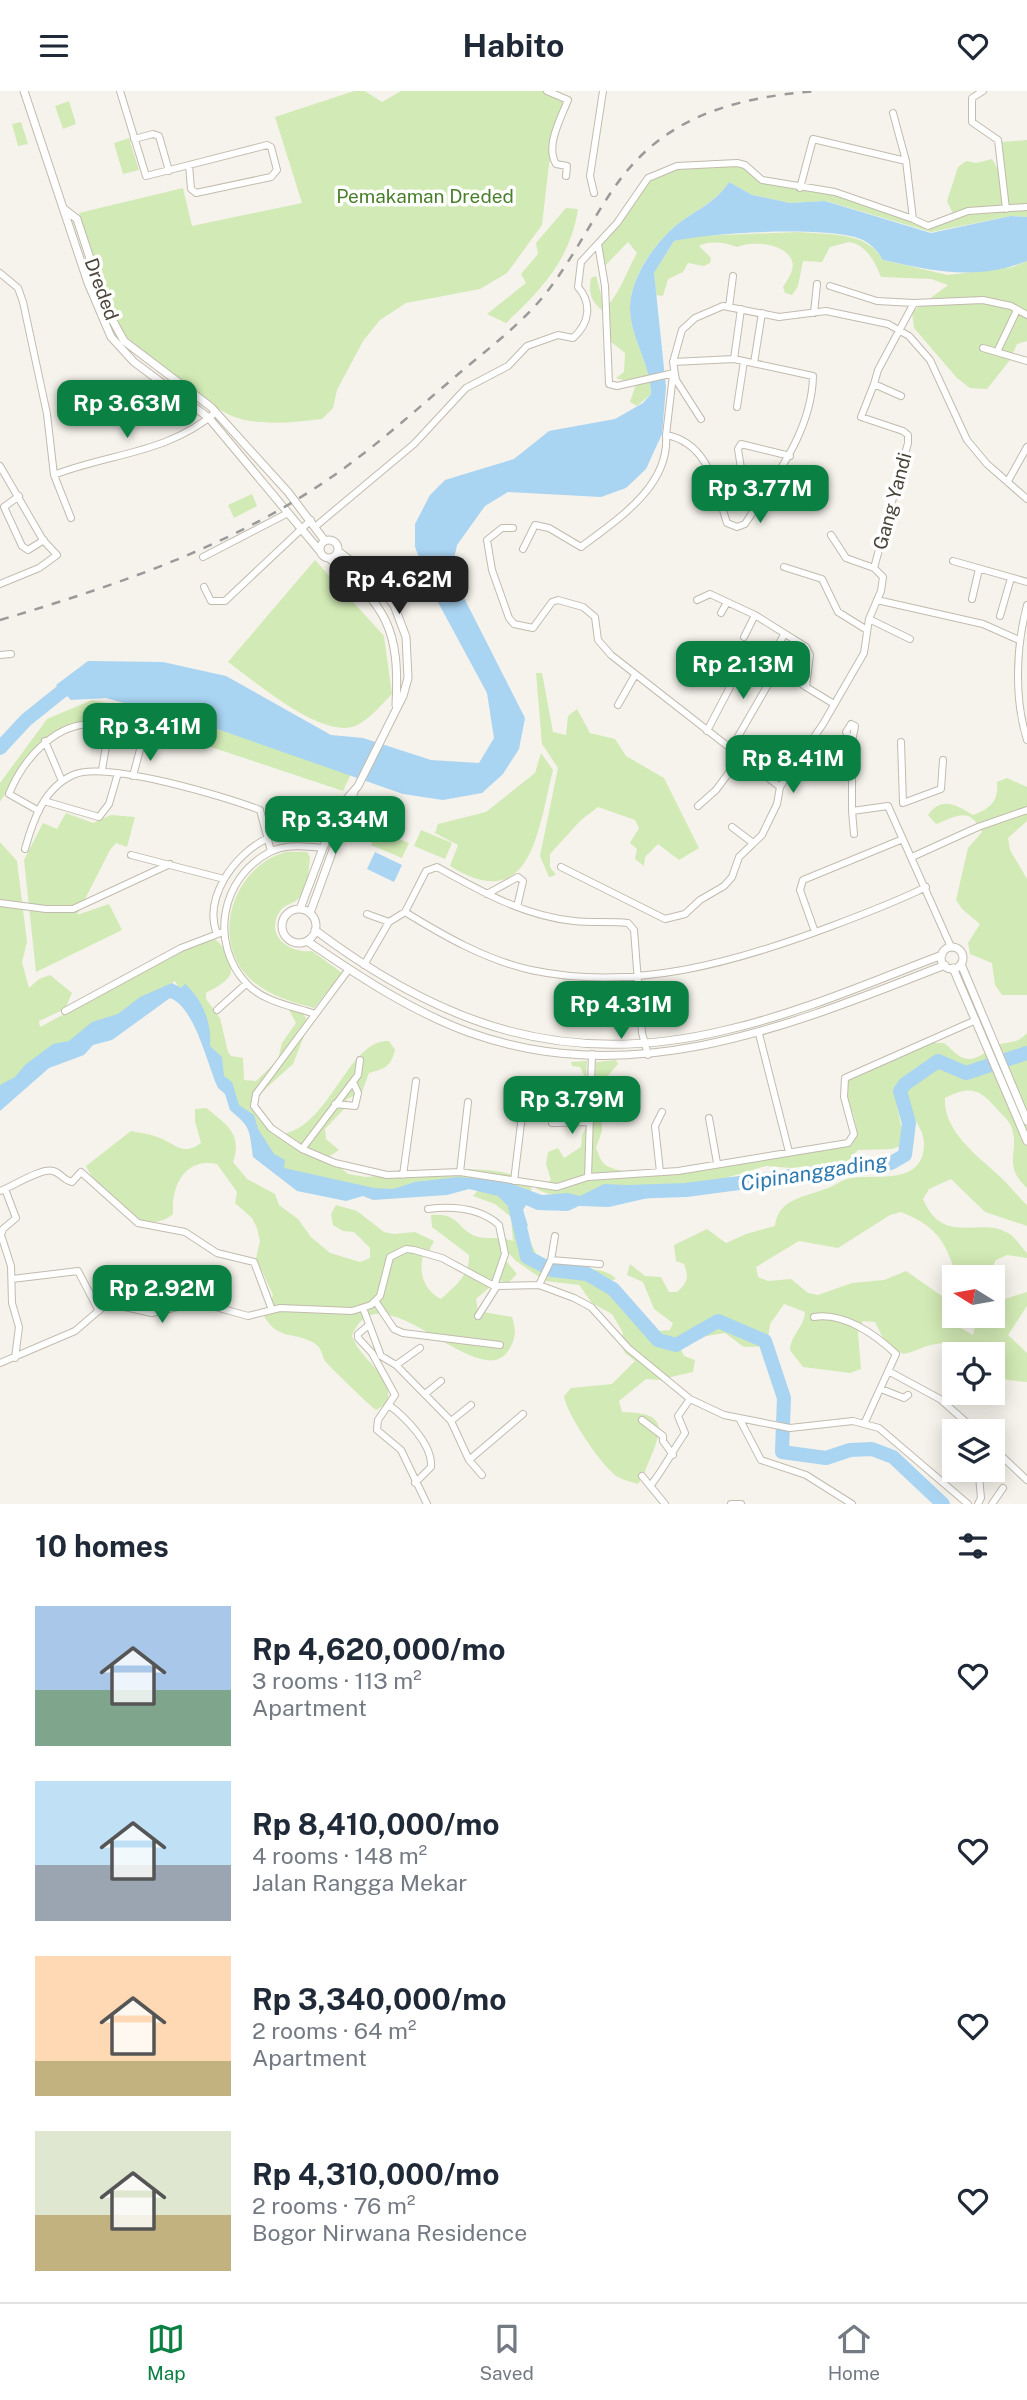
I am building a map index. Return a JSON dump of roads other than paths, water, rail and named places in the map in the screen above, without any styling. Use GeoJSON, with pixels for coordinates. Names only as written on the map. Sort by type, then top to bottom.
{"type":"FeatureCollection","features":[{"type":"Feature","properties":{"kind":"street","name":"Dreded"},"geometry":{"type":"LineString","coordinates":[[24,91],[63,209],[77,219],[110,317],[124,341],[216,412],[326,541]]}},
{"type":"Feature","properties":{"kind":"street"},"geometry":{"type":"LineString","coordinates":[[120,91],[145,175],[267,145],[271,149],[277,170],[271,177],[197,193],[191,189],[189,165]]}},
{"type":"Feature","properties":{"kind":"street"},"geometry":{"type":"LineString","coordinates":[[547,91],[568,100],[555,130],[552,157],[556,164],[567,166],[566,176]]}},
{"type":"Feature","properties":{"kind":"street"},"geometry":{"type":"LineString","coordinates":[[594,193],[590,176],[603,91]]}},
{"type":"Feature","properties":{"kind":"street"},"geometry":{"type":"LineString","coordinates":[[977,91],[972,98],[972,121],[998,140],[1006,209]]}},
{"type":"Feature","properties":{"kind":"street"},"geometry":{"type":"LineString","coordinates":[[972,98],[983,91]]}},
{"type":"Feature","properties":{"kind":"street"},"geometry":{"type":"LineString","coordinates":[[893,113],[906,161],[913,219]]}},
{"type":"Feature","properties":{"kind":"street"},"geometry":{"type":"LineString","coordinates":[[134,139],[153,134],[159,136],[169,171]]}},
{"type":"Feature","properties":{"kind":"street"},"geometry":{"type":"LineString","coordinates":[[800,188],[813,139],[906,161]]}},
{"type":"Feature","properties":{"kind":"street"},"geometry":{"type":"LineString","coordinates":[[204,587],[211,601],[225,601],[261,571],[301,528],[313,523],[414,444],[466,388],[508,366],[527,346],[558,335],[573,338],[579,333],[588,306],[587,298],[578,287],[581,262],[633,202],[648,178],[669,167],[737,163],[745,165],[762,180],[835,192],[913,219],[921,225],[936,225],[968,211],[1027,207]]}},
{"type":"Feature","properties":{"kind":"street"},"geometry":{"type":"LineString","coordinates":[[63,209],[101,316],[121,350],[209,418],[320,549],[322,556],[330,559],[365,589],[390,628],[399,668],[396,706]]}},
{"type":"Feature","properties":{"kind":"street"},"geometry":{"type":"LineString","coordinates":[[598,244],[605,286],[610,384],[617,386],[671,373]]}},
{"type":"Feature","properties":{"kind":"street"},"geometry":{"type":"LineString","coordinates":[[80,259],[89,256]]}},
{"type":"Feature","properties":{"kind":"street"},"geometry":{"type":"LineString","coordinates":[[0,273],[18,288],[23,302],[47,414],[54,475],[71,517]]}},
{"type":"Feature","properties":{"kind":"street"},"geometry":{"type":"LineString","coordinates":[[729,307],[733,276]]}},
{"type":"Feature","properties":{"kind":"street"},"geometry":{"type":"LineString","coordinates":[[814,313],[817,284]]}},
{"type":"Feature","properties":{"kind":"street"},"geometry":{"type":"LineString","coordinates":[[830,286],[877,301],[914,303],[983,300],[1001,303],[1027,315]]}},
{"type":"Feature","properties":{"kind":"street"},"geometry":{"type":"LineString","coordinates":[[901,396],[874,384],[881,362],[914,303]]}},
{"type":"Feature","properties":{"kind":"street"},"geometry":{"type":"LineString","coordinates":[[523,549],[536,525],[549,528],[581,547],[643,495],[666,456],[671,373],[682,330],[689,321],[719,307],[779,317],[814,313],[839,314],[901,330],[936,369],[967,440],[987,464],[1027,499]]}},
{"type":"Feature","properties":{"kind":"street"},"geometry":{"type":"LineString","coordinates":[[734,359],[741,309]]}},
{"type":"Feature","properties":{"kind":"street"},"geometry":{"type":"LineString","coordinates":[[998,352],[1017,310]]}},
{"type":"Feature","properties":{"kind":"street"},"geometry":{"type":"LineString","coordinates":[[754,363],[762,313]]}},
{"type":"Feature","properties":{"kind":"street"},"geometry":{"type":"LineString","coordinates":[[983,348],[1027,361]]}},
{"type":"Feature","properties":{"kind":"street"},"geometry":{"type":"LineString","coordinates":[[666,435],[680,437],[709,466],[727,523],[742,527],[790,456],[812,387],[812,376],[734,359],[673,362]]}},
{"type":"Feature","properties":{"kind":"street"},"geometry":{"type":"LineString","coordinates":[[737,407],[744,361]]}},
{"type":"Feature","properties":{"kind":"street"},"geometry":{"type":"LineString","coordinates":[[671,373],[701,419]]}},
{"type":"Feature","properties":{"kind":"street","name":"Gang Yandi"},"geometry":{"type":"LineString","coordinates":[[874,384],[861,417],[908,435],[874,568]]}},
{"type":"Feature","properties":{"kind":"street"},"geometry":{"type":"LineString","coordinates":[[54,475],[108,458],[145,451],[216,412]]}},
{"type":"Feature","properties":{"kind":"street"},"geometry":{"type":"LineString","coordinates":[[721,503],[743,481],[738,449],[741,444],[790,456]]}},
{"type":"Feature","properties":{"kind":"street"},"geometry":{"type":"LineString","coordinates":[[1008,481],[1027,447]]}},
{"type":"Feature","properties":{"kind":"street"},"geometry":{"type":"LineString","coordinates":[[0,466],[44,540],[57,555],[32,572],[0,584]]}},
{"type":"Feature","properties":{"kind":"street"},"geometry":{"type":"LineString","coordinates":[[19,496],[4,507],[22,546],[28,550],[44,540]]}},
{"type":"Feature","properties":{"kind":"street"},"geometry":{"type":"LineString","coordinates":[[203,557],[288,513]]}},
{"type":"Feature","properties":{"kind":"street"},"geometry":{"type":"LineString","coordinates":[[513,528],[502,528],[487,540],[492,570],[509,618],[514,624],[531,629],[555,600],[562,599],[583,607],[596,618],[600,643],[635,675],[732,747],[780,787]]}},
{"type":"Feature","properties":{"kind":"street"},"geometry":{"type":"LineString","coordinates":[[561,867],[654,915],[676,918],[729,882],[739,857],[771,818],[780,787],[864,653],[869,619],[883,577],[874,568],[846,558],[831,535]]}},
{"type":"Feature","properties":{"kind":"street"},"geometry":{"type":"LineString","coordinates":[[310,913],[356,788],[403,696],[409,668],[400,621],[386,594],[368,574],[338,551],[334,542],[326,541],[320,549]]}},
{"type":"Feature","properties":{"kind":"street"},"geometry":{"type":"LineString","coordinates":[[330,559],[338,551]]}},
{"type":"Feature","properties":{"kind":"street"},"geometry":{"type":"LineString","coordinates":[[953,561],[1027,582]]}},
{"type":"Feature","properties":{"kind":"street"},"geometry":{"type":"LineString","coordinates":[[784,567],[822,579],[838,612],[867,630]]}},
{"type":"Feature","properties":{"kind":"street"},"geometry":{"type":"LineString","coordinates":[[972,599],[979,569]]}},
{"type":"Feature","properties":{"kind":"street"},"geometry":{"type":"LineString","coordinates":[[1000,616],[1011,578]]}},
{"type":"Feature","properties":{"kind":"street"},"geometry":{"type":"LineString","coordinates":[[697,600],[709,593],[726,604],[755,615],[809,651],[806,687]]}},
{"type":"Feature","properties":{"kind":"street"},"geometry":{"type":"LineString","coordinates":[[877,600],[983,624],[1019,640]]}},
{"type":"Feature","properties":{"kind":"street"},"geometry":{"type":"LineString","coordinates":[[721,613],[726,604]]}},
{"type":"Feature","properties":{"kind":"street"},"geometry":{"type":"LineString","coordinates":[[1027,605],[1019,640],[1020,709],[1027,740]]}},
{"type":"Feature","properties":{"kind":"street"},"geometry":{"type":"LineString","coordinates":[[744,637],[755,615]]}},
{"type":"Feature","properties":{"kind":"street"},"geometry":{"type":"LineString","coordinates":[[869,619],[911,639]]}},
{"type":"Feature","properties":{"kind":"street"},"geometry":{"type":"LineString","coordinates":[[777,647],[784,635]]}},
{"type":"Feature","properties":{"kind":"street"},"geometry":{"type":"LineString","coordinates":[[707,731],[751,647],[777,669],[834,704]]}},
{"type":"Feature","properties":{"kind":"street"},"geometry":{"type":"LineString","coordinates":[[0,655],[11,654]]}},
{"type":"Feature","properties":{"kind":"street"},"geometry":{"type":"LineString","coordinates":[[732,747],[777,669]]}},
{"type":"Feature","properties":{"kind":"street"},"geometry":{"type":"LineString","coordinates":[[618,705],[635,675]]}},
{"type":"Feature","properties":{"kind":"street"},"geometry":{"type":"LineString","coordinates":[[39,811],[9,794],[21,771],[45,741],[79,725],[105,726],[108,734],[102,770]]}},
{"type":"Feature","properties":{"kind":"street"},"geometry":{"type":"LineString","coordinates":[[45,741],[62,781]]}},
{"type":"Feature","properties":{"kind":"street"},"geometry":{"type":"LineString","coordinates":[[133,776],[142,742]]}},
{"type":"Feature","properties":{"kind":"street"},"geometry":{"type":"LineString","coordinates":[[852,742],[854,834]]}},
{"type":"Feature","properties":{"kind":"street"},"geometry":{"type":"LineString","coordinates":[[901,742],[903,803]]}},
{"type":"Feature","properties":{"kind":"street"},"geometry":{"type":"LineString","coordinates":[[698,806],[716,790],[742,755]]}},
{"type":"Feature","properties":{"kind":"street"},"geometry":{"type":"LineString","coordinates":[[852,811],[903,803],[942,789],[943,759]]}},
{"type":"Feature","properties":{"kind":"street"},"geometry":{"type":"LineString","coordinates":[[25,849],[44,801],[62,781],[82,772],[102,770],[181,786],[260,810],[271,851]]}},
{"type":"Feature","properties":{"kind":"street"},"geometry":{"type":"LineString","coordinates":[[44,801],[99,817],[109,804],[118,773]]}},
{"type":"Feature","properties":{"kind":"street"},"geometry":{"type":"LineString","coordinates":[[300,909],[323,848],[345,801],[356,788]]}},
{"type":"Feature","properties":{"kind":"street"},"geometry":{"type":"LineString","coordinates":[[888,806],[951,947],[960,950],[957,966],[976,1020],[994,1055]]}},
{"type":"Feature","properties":{"kind":"street"},"geometry":{"type":"LineString","coordinates":[[912,857],[978,827],[1027,810]]}},
{"type":"Feature","properties":{"kind":"street"},"geometry":{"type":"LineString","coordinates":[[732,827],[753,843]]}},
{"type":"Feature","properties":{"kind":"street"},"geometry":{"type":"LineString","coordinates":[[266,839],[255,844],[224,879],[213,916],[246,984],[263,996],[315,1014]]}},
{"type":"Feature","properties":{"kind":"street"},"geometry":{"type":"LineString","coordinates":[[816,932],[800,890],[803,880],[903,839]]}},
{"type":"Feature","properties":{"kind":"street"},"geometry":{"type":"LineString","coordinates":[[65,1011],[219,932],[229,895],[248,870],[271,851],[298,846],[323,848]]}},
{"type":"Feature","properties":{"kind":"street"},"geometry":{"type":"LineString","coordinates":[[131,855],[224,879]]}},
{"type":"Feature","properties":{"kind":"street"},"geometry":{"type":"LineString","coordinates":[[0,902],[46,909],[73,909],[170,864]]}},
{"type":"Feature","properties":{"kind":"street"},"geometry":{"type":"LineString","coordinates":[[364,965],[389,922],[405,912],[421,879],[431,868],[437,867],[517,907],[573,921],[631,925],[642,1033],[648,1055]]}},
{"type":"Feature","properties":{"kind":"street"},"geometry":{"type":"LineString","coordinates":[[487,894],[509,879],[518,877],[523,881],[517,907]]}},
{"type":"Feature","properties":{"kind":"street"},"geometry":{"type":"LineString","coordinates":[[405,912],[479,953],[529,969],[591,977],[637,977],[740,957],[816,932],[926,887]]}},
{"type":"Feature","properties":{"kind":"street"},"geometry":{"type":"LineString","coordinates":[[307,941],[315,930],[315,921],[310,913],[300,909],[289,913],[283,930],[295,943],[307,941],[349,969],[467,1031],[532,1049],[592,1054],[648,1055],[759,1034],[945,965],[957,966]]}},
{"type":"Feature","properties":{"kind":"street"},"geometry":{"type":"LineString","coordinates":[[367,914],[389,922]]}},
{"type":"Feature","properties":{"kind":"street"},"geometry":{"type":"LineString","coordinates":[[315,930],[364,965],[422,998],[471,1021],[528,1038],[647,1044],[724,1031],[817,1003],[942,955],[951,947]]}},
{"type":"Feature","properties":{"kind":"street"},"geometry":{"type":"LineString","coordinates":[[942,955],[945,965]]}},
{"type":"Feature","properties":{"kind":"street"},"geometry":{"type":"LineString","coordinates":[[957,966],[1027,1141]]}},
{"type":"Feature","properties":{"kind":"street"},"geometry":{"type":"LineString","coordinates":[[349,969],[254,1098],[257,1114],[271,1128],[302,1149],[359,1170],[404,1175],[460,1172],[557,1187],[588,1177],[660,1172],[829,1147],[852,1141],[854,1134],[843,1083],[853,1072],[943,1037],[976,1020]]}},
{"type":"Feature","properties":{"kind":"street"},"geometry":{"type":"LineString","coordinates":[[217,1010],[246,984]]}},
{"type":"Feature","properties":{"kind":"street"},"geometry":{"type":"LineString","coordinates":[[817,1003],[820,1013]]}},
{"type":"Feature","properties":{"kind":"street"},"geometry":{"type":"LineString","coordinates":[[467,1031],[471,1021]]}},
{"type":"Feature","properties":{"kind":"street"},"geometry":{"type":"LineString","coordinates":[[759,1034],[789,1152]]}},
{"type":"Feature","properties":{"kind":"street"},"geometry":{"type":"LineString","coordinates":[[588,1177],[592,1054]]}},
{"type":"Feature","properties":{"kind":"street"},"geometry":{"type":"LineString","coordinates":[[302,1149],[353,1081],[360,1060]]}},
{"type":"Feature","properties":{"kind":"street"},"geometry":{"type":"LineString","coordinates":[[1001,1071],[1027,1121]]}},
{"type":"Feature","properties":{"kind":"street"},"geometry":{"type":"LineString","coordinates":[[335,1104],[355,1106],[358,1094],[353,1081]]}},
{"type":"Feature","properties":{"kind":"street"},"geometry":{"type":"LineString","coordinates":[[404,1175],[416,1081]]}},
{"type":"Feature","properties":{"kind":"street"},"geometry":{"type":"LineString","coordinates":[[460,1172],[468,1102]]}},
{"type":"Feature","properties":{"kind":"street"},"geometry":{"type":"LineString","coordinates":[[660,1172],[655,1126],[662,1112]]}},
{"type":"Feature","properties":{"kind":"street"},"geometry":{"type":"LineString","coordinates":[[514,1181],[522,1115]]}},
{"type":"Feature","properties":{"kind":"street"},"geometry":{"type":"LineString","coordinates":[[709,1118],[717,1163]]}},
{"type":"Feature","properties":{"kind":"street"},"geometry":{"type":"LineString","coordinates":[[552,1123],[590,1122]]}},
{"type":"Feature","properties":{"kind":"street"},"geometry":{"type":"LineString","coordinates":[[15,1357],[19,1327],[12,1303],[12,1279],[1,1232],[16,1218],[3,1190],[47,1171],[55,1171],[72,1182],[81,1172],[138,1223],[185,1232],[217,1252],[254,1262],[272,1310]]}},
{"type":"Feature","properties":{"kind":"street"},"geometry":{"type":"LineString","coordinates":[[428,1209],[471,1210],[484,1214],[499,1225],[505,1254],[495,1286],[478,1316]]}},
{"type":"Feature","properties":{"kind":"street"},"geometry":{"type":"LineString","coordinates":[[539,1285],[550,1261],[555,1236]]}},
{"type":"Feature","properties":{"kind":"street"},"geometry":{"type":"LineString","coordinates":[[0,1363],[75,1331],[111,1304],[152,1313],[198,1302],[239,1316],[272,1310],[363,1308],[376,1302],[382,1293],[390,1257],[406,1249],[442,1258],[495,1286],[539,1285],[591,1307],[628,1348],[690,1399],[706,1408],[740,1420],[790,1428],[865,1422],[893,1437],[968,1504]]}},
{"type":"Feature","properties":{"kind":"street"},"geometry":{"type":"LineString","coordinates":[[550,1261],[600,1264]]}},
{"type":"Feature","properties":{"kind":"street"},"geometry":{"type":"LineString","coordinates":[[12,1279],[80,1272],[85,1288],[99,1311]]}},
{"type":"Feature","properties":{"kind":"street"},"geometry":{"type":"LineString","coordinates":[[376,1302],[394,1329],[402,1333],[500,1345]]}},
{"type":"Feature","properties":{"kind":"street"},"geometry":{"type":"LineString","coordinates":[[363,1308],[381,1356],[396,1365],[452,1421],[469,1460],[482,1475]]}},
{"type":"Feature","properties":{"kind":"street"},"geometry":{"type":"LineString","coordinates":[[814,1317],[830,1315],[874,1335],[897,1354],[865,1422]]}},
{"type":"Feature","properties":{"kind":"street"},"geometry":{"type":"LineString","coordinates":[[369,1325],[358,1333],[358,1338],[372,1353],[394,1392],[389,1405],[378,1420],[377,1430],[401,1450],[427,1504]]}},
{"type":"Feature","properties":{"kind":"street"},"geometry":{"type":"LineString","coordinates":[[396,1365],[420,1348]]}},
{"type":"Feature","properties":{"kind":"street"},"geometry":{"type":"LineString","coordinates":[[890,1372],[940,1399],[962,1419]]}},
{"type":"Feature","properties":{"kind":"street"},"geometry":{"type":"LineString","coordinates":[[425,1394],[442,1381]]}},
{"type":"Feature","properties":{"kind":"street"},"geometry":{"type":"LineString","coordinates":[[881,1389],[904,1398],[908,1395]]}},
{"type":"Feature","properties":{"kind":"street"},"geometry":{"type":"LineString","coordinates":[[651,1485],[673,1455],[675,1444],[685,1433],[678,1416],[690,1399]]}},
{"type":"Feature","properties":{"kind":"street"},"geometry":{"type":"LineString","coordinates":[[389,1405],[415,1430],[432,1461],[431,1467],[415,1483]]}},
{"type":"Feature","properties":{"kind":"street"},"geometry":{"type":"LineString","coordinates":[[452,1421],[471,1405]]}},
{"type":"Feature","properties":{"kind":"street"},"geometry":{"type":"LineString","coordinates":[[469,1460],[523,1414]]}},
{"type":"Feature","properties":{"kind":"street"},"geometry":{"type":"LineString","coordinates":[[642,1420],[663,1436],[663,1441],[673,1455]]}},
{"type":"Feature","properties":{"kind":"street"},"geometry":{"type":"LineString","coordinates":[[740,1420],[761,1460],[806,1475],[847,1503]]}},
{"type":"Feature","properties":{"kind":"street"},"geometry":{"type":"LineString","coordinates":[[1005,1459],[1027,1480]]}},
{"type":"Feature","properties":{"kind":"street"},"geometry":{"type":"LineString","coordinates":[[642,1476],[665,1504]]}},
{"type":"Feature","properties":{"kind":"street"},"geometry":{"type":"LineString","coordinates":[[978,1504],[981,1498],[980,1482]]}},
{"type":"Feature","properties":{"kind":"street"},"geometry":{"type":"LineString","coordinates":[[992,1504],[1003,1488]]}},
{"type":"Feature","properties":{"kind":"street"},"geometry":{"type":"LineString","coordinates":[[731,1504],[741,1504]]}},
{"type":"Feature","properties":{"kind":"water"},"geometry":{"type":"Polygon","coordinates":[[[729,182],[752,195],[790,203],[825,201],[931,233],[1011,216],[1027,217],[1027,261],[990,271],[955,272],[920,268],[883,260],[871,245],[855,237],[816,232],[738,233],[674,241],[654,273],[666,387],[662,434],[646,469],[626,488],[601,497],[508,492],[485,506],[457,545],[454,559],[458,586],[525,718],[519,749],[503,774],[482,793],[443,800],[403,794],[220,730],[106,698],[71,700],[56,685],[88,661],[163,662],[226,676],[331,735],[363,738],[431,760],[479,763],[494,738],[487,693],[433,593],[415,547],[415,524],[430,495],[445,480],[514,459],[549,431],[615,419],[643,403],[651,394],[648,373],[631,321],[634,286],[645,262],[661,240],[679,223],[712,200],[729,182]]]}},
{"type":"Feature","properties":{"kind":"water"},"geometry":{"type":"Polygon","coordinates":[[[375,852],[402,865],[394,882],[367,869],[375,852]]]}},
{"type":"Feature","properties":{"kind":"water"},"geometry":{"type":"Polygon","coordinates":[[[172,983],[181,988],[185,984],[201,1005],[208,1021],[210,1046],[222,1057],[224,1076],[232,1082],[239,1105],[254,1115],[258,1129],[274,1154],[285,1160],[284,1168],[374,1188],[393,1189],[415,1182],[458,1177],[504,1181],[542,1195],[568,1193],[580,1196],[604,1184],[646,1186],[648,1198],[609,1207],[579,1206],[568,1211],[537,1210],[526,1205],[523,1210],[528,1226],[521,1228],[514,1212],[498,1196],[469,1189],[447,1195],[373,1200],[363,1196],[346,1201],[297,1191],[253,1157],[248,1129],[230,1110],[225,1094],[218,1088],[187,1012],[170,998],[112,1040],[93,1045],[84,1055],[49,1068],[0,1111],[0,1085],[15,1077],[25,1065],[53,1044],[69,1041],[92,1022],[118,1014],[140,997],[172,983]]]}},
{"type":"Feature","properties":{"kind":"waterway"},"geometry":{"type":"LineString","coordinates":[[0,748],[26,720],[71,684],[78,683]]}},
{"type":"Feature","properties":{"kind":"waterway","name":"Cipinanggading"},"geometry":{"type":"LineString","coordinates":[[628,1192],[686,1190],[891,1163],[905,1155],[909,1123],[900,1091],[905,1084],[938,1061],[966,1073],[1027,1053]]}},
{"type":"Feature","properties":{"kind":"waterway"},"geometry":{"type":"LineString","coordinates":[[515,1206],[527,1257],[552,1270],[587,1274],[613,1289],[658,1340],[676,1345],[718,1321],[765,1341],[784,1398],[782,1452],[826,1458],[850,1450],[872,1449],[893,1457],[943,1504]]}},
{"type":"Feature","properties":{"kind":"railway"},"geometry":{"type":"LineString","coordinates":[[0,620],[95,590],[188,555],[233,535],[318,486],[384,438],[526,316],[566,265],[612,191],[631,166],[653,145],[676,129],[727,106],[785,94],[816,91]]}},
{"type":"Feature","properties":{"kind":"park label","name":"Pemakaman Dreded"},"geometry":{"type":"Point","coordinates":[425,196]}}]}
